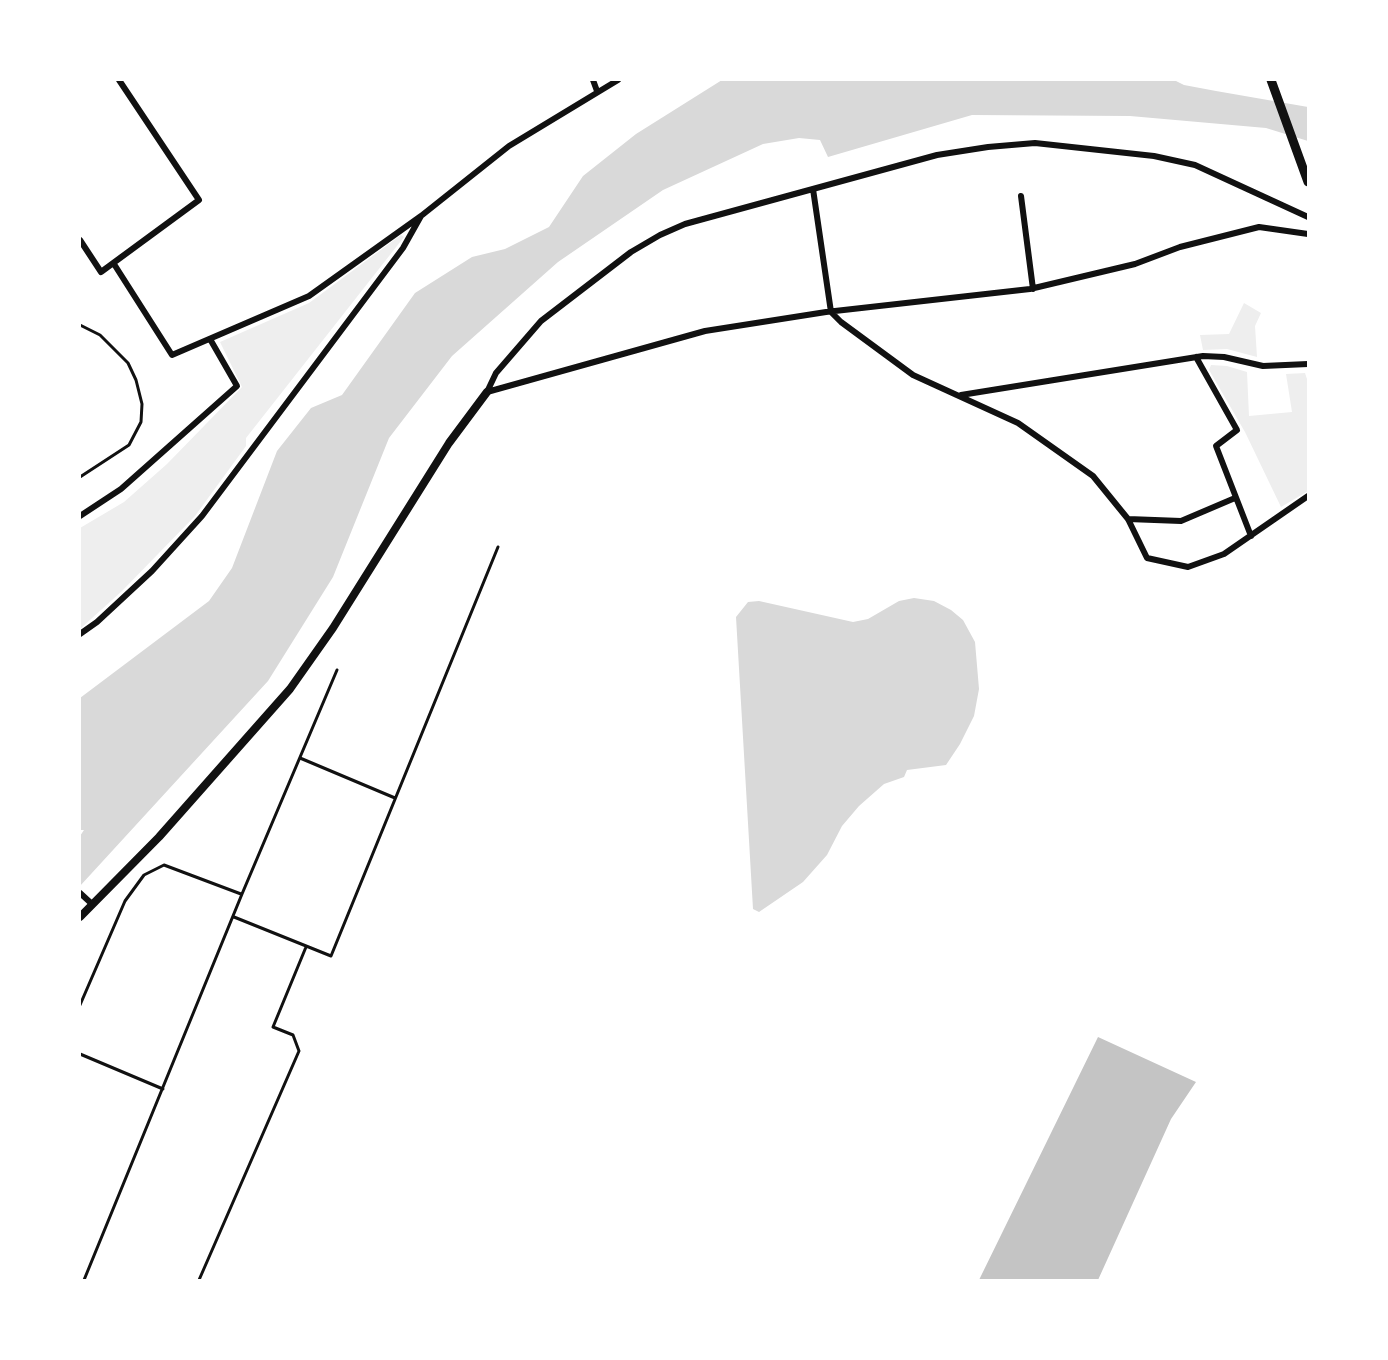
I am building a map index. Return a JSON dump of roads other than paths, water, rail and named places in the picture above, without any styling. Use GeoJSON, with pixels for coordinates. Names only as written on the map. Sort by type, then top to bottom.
{"type":"FeatureCollection","features":[{"type":"Feature","properties":{"kind":"main road"},"geometry":{"type":"LineString","coordinates":[[1271,80],[1308,182]]}},
{"type":"Feature","properties":{"kind":"street"},"geometry":{"type":"LineString","coordinates":[[80,240],[101,272],[199,200],[119,80]]}},
{"type":"Feature","properties":{"kind":"street"},"geometry":{"type":"LineString","coordinates":[[592,80],[597,91]]}},
{"type":"Feature","properties":{"kind":"street"},"geometry":{"type":"LineString","coordinates":[[114,264],[172,355],[309,296],[422,216],[509,146],[618,80]]}},
{"type":"Feature","properties":{"kind":"street"},"geometry":{"type":"LineString","coordinates":[[80,917],[159,837],[290,689],[333,628],[449,443],[486,392],[496,373],[541,321],[631,252],[685,224],[937,155],[1035,143],[1154,156],[1195,165],[1308,217]]}},
{"type":"Feature","properties":{"kind":"street"},"geometry":{"type":"LineString","coordinates":[[813,189],[831,312],[841,322],[913,375],[1018,423],[1093,476],[1128,519],[1147,558],[1188,567],[1224,554],[1308,496]]}},
{"type":"Feature","properties":{"kind":"street"},"geometry":{"type":"LineString","coordinates":[[1021,196],[1033,289]]}},
{"type":"Feature","properties":{"kind":"street"},"geometry":{"type":"LineString","coordinates":[[80,634],[97,622],[152,571],[202,516],[403,248],[422,216]]}},
{"type":"Feature","properties":{"kind":"street"},"geometry":{"type":"LineString","coordinates":[[486,392],[705,331],[831,312],[1033,289],[1135,264],[1180,247],[1259,227],[1308,234]]}},
{"type":"Feature","properties":{"kind":"street"},"geometry":{"type":"LineString","coordinates":[[80,516],[121,489],[237,386],[210,339]]}},
{"type":"Feature","properties":{"kind":"street"},"geometry":{"type":"LineString","coordinates":[[960,395],[1196,357],[1224,357],[1263,366],[1308,364]]}},
{"type":"Feature","properties":{"kind":"street"},"geometry":{"type":"LineString","coordinates":[[1196,357],[1237,430],[1216,446],[1251,536]]}},
{"type":"Feature","properties":{"kind":"street"},"geometry":{"type":"LineString","coordinates":[[1128,519],[1181,521],[1235,498]]}},
{"type":"Feature","properties":{"kind":"street"},"geometry":{"type":"LineString","coordinates":[[80,893],[92,904]]}},
{"type":"Feature","properties":{"kind":"lane"},"geometry":{"type":"LineString","coordinates":[[80,326],[100,335],[122,356],[136,380],[142,404],[141,422],[129,445],[80,477]]}},
{"type":"Feature","properties":{"kind":"lane"},"geometry":{"type":"LineString","coordinates":[[233,916],[331,956],[498,547]]}},
{"type":"Feature","properties":{"kind":"lane"},"geometry":{"type":"LineString","coordinates":[[80,1278],[84,1280],[242,894],[337,670]]}},
{"type":"Feature","properties":{"kind":"lane"},"geometry":{"type":"LineString","coordinates":[[300,758],[395,798]]}},
{"type":"Feature","properties":{"kind":"lane"},"geometry":{"type":"LineString","coordinates":[[80,1005],[125,901],[144,875],[164,865],[242,894]]}},
{"type":"Feature","properties":{"kind":"lane"},"geometry":{"type":"LineString","coordinates":[[199,1281],[299,1051],[293,1035],[273,1027],[306,947]]}},
{"type":"Feature","properties":{"kind":"lane"},"geometry":{"type":"LineString","coordinates":[[80,1054],[162,1089]]}}]}
